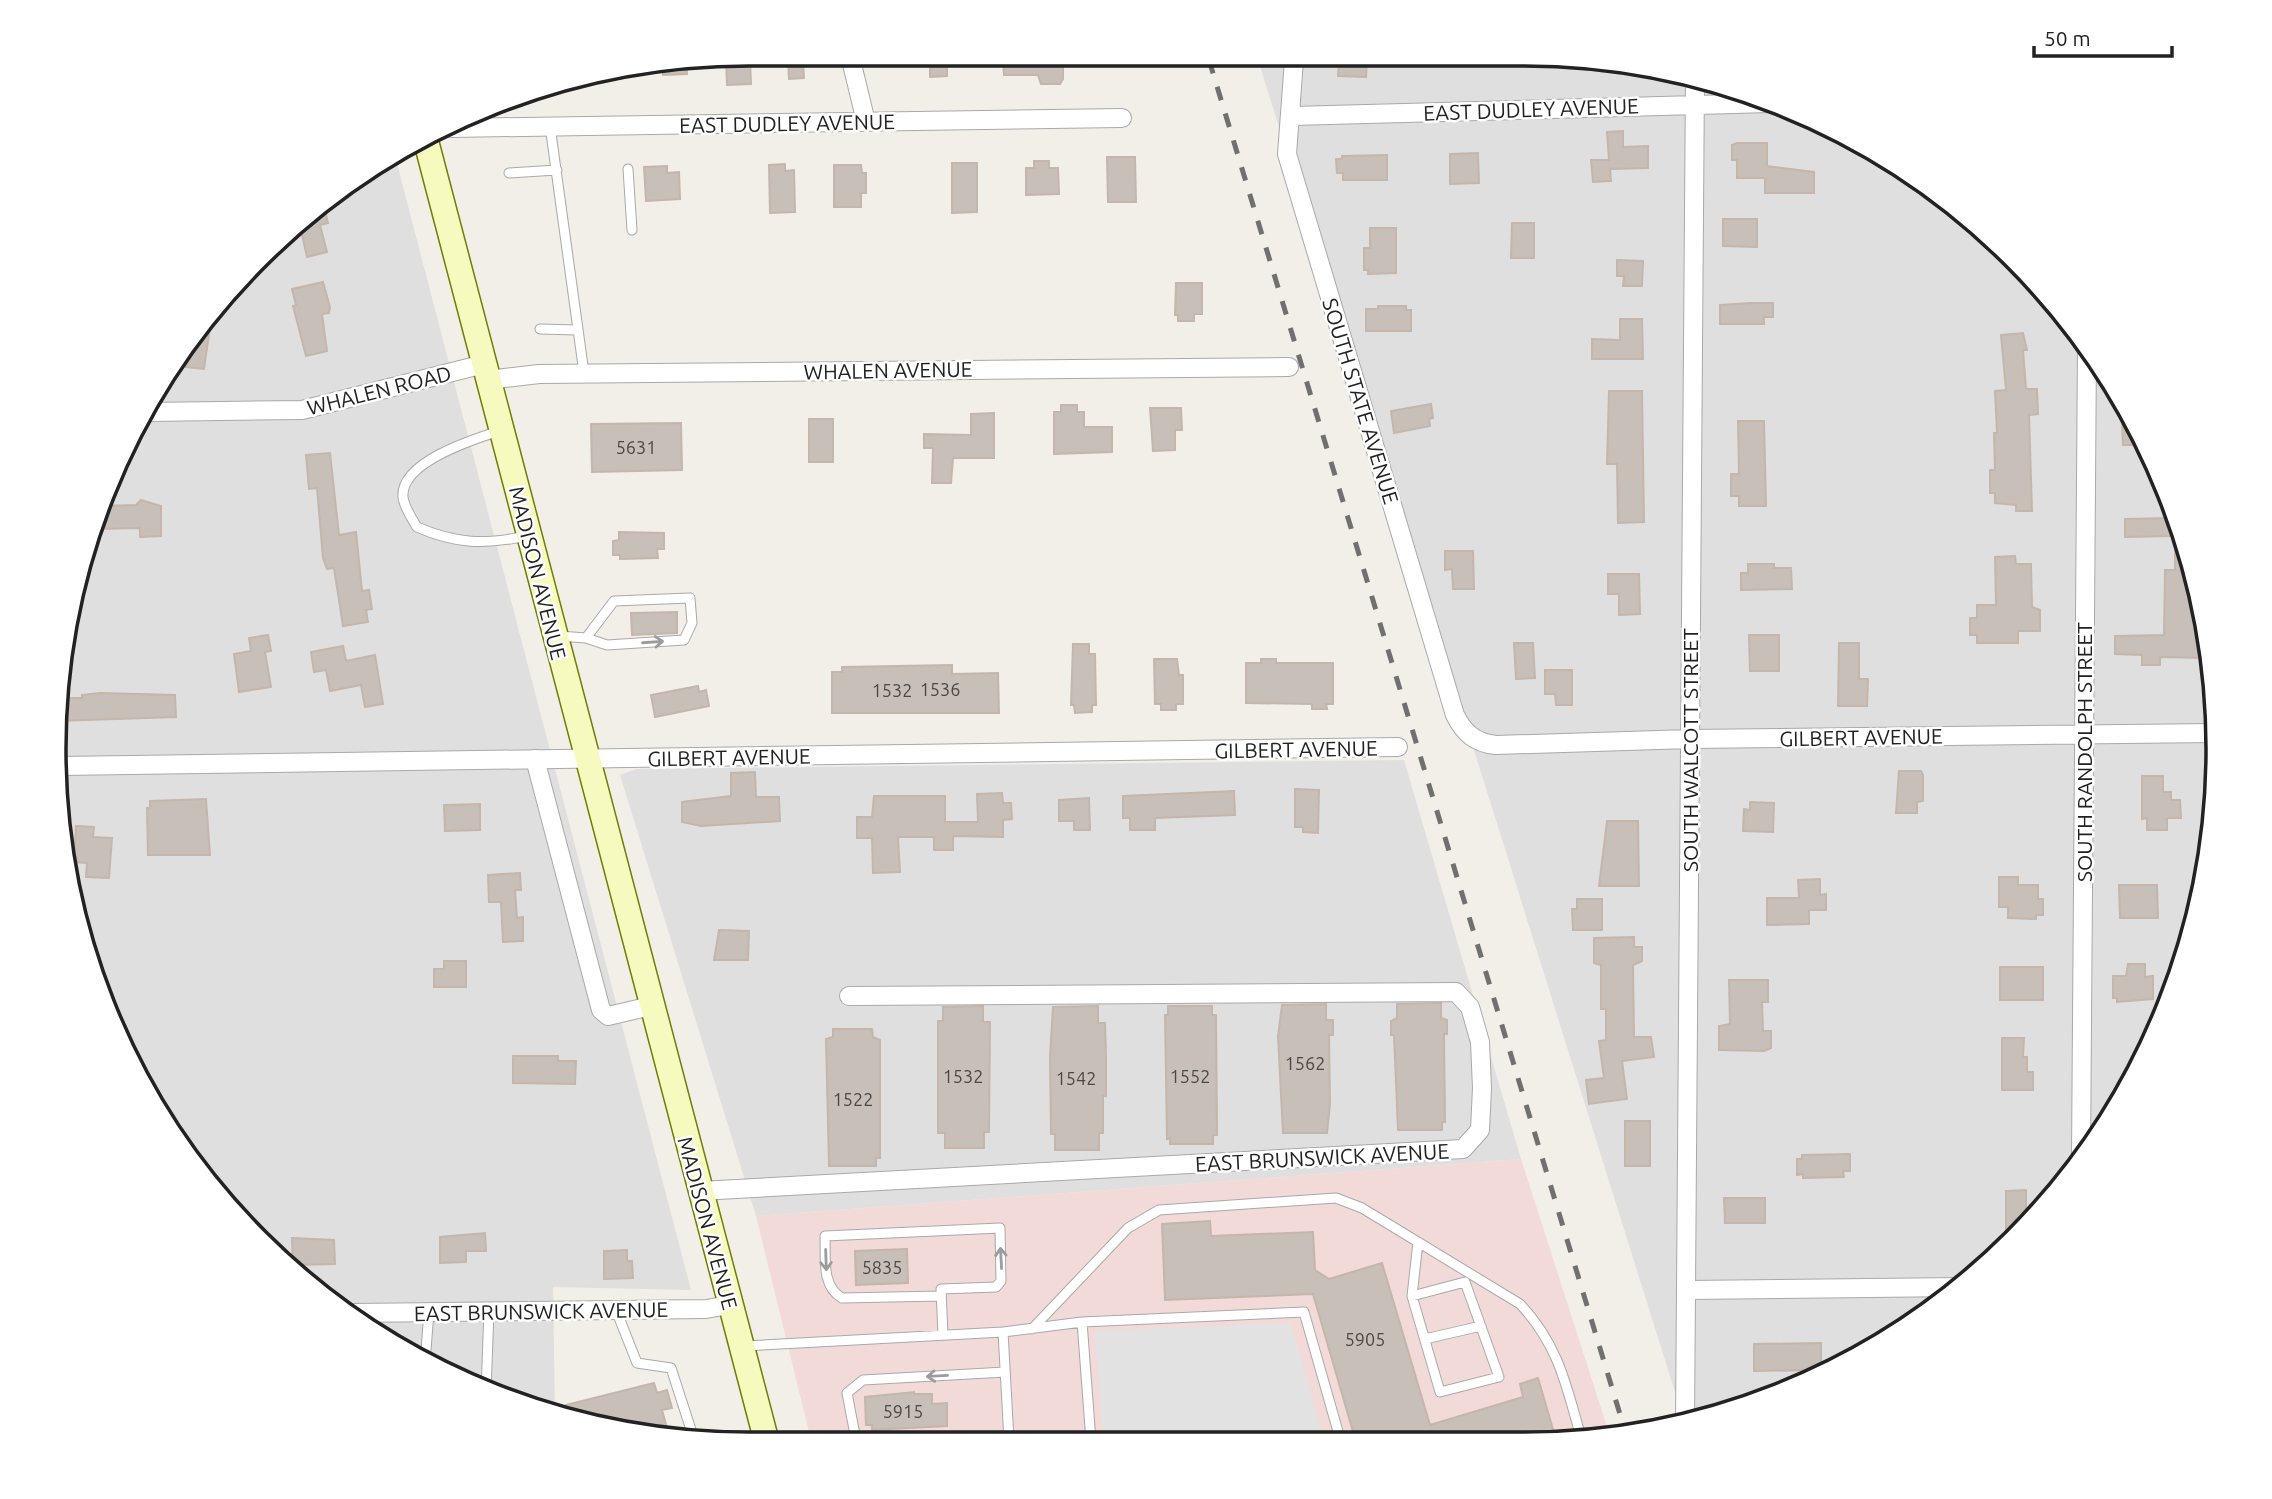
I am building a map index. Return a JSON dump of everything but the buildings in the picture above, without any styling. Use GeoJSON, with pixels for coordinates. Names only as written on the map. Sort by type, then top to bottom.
{"type":"FeatureCollection","features":[{"type":"Feature","properties":{"kind":"main road","name":"MADISON AVENUE"},"geometry":{"type":"LineString","coordinates":[[428,147],[764,1432]]}},
{"type":"Feature","properties":{"kind":"street"},"geometry":{"type":"LineString","coordinates":[[852,66],[866,122]]}},
{"type":"Feature","properties":{"kind":"street","name":"SOUTH STATE AVENUE"},"geometry":{"type":"LineString","coordinates":[[1294,66],[1287,154],[1455,715],[1468,735]]}},
{"type":"Feature","properties":{"kind":"street","name":"SOUTH WALCOTT STREET"},"geometry":{"type":"LineString","coordinates":[[1685,1412],[1695,89]]}},
{"type":"Feature","properties":{"kind":"street","name":"EAST DUDLEY AVENUE"},"geometry":{"type":"LineString","coordinates":[[1292,116],[1743,103]]}},
{"type":"Feature","properties":{"kind":"street","name":"EAST DUDLEY AVENUE"},"geometry":{"type":"LineString","coordinates":[[467,128],[1122,118]]}},
{"type":"Feature","properties":{"kind":"street","name":"SOUTH RANDOLPH STREET"},"geometry":{"type":"LineString","coordinates":[[2081,1141],[2087,366]]}},
{"type":"Feature","properties":{"kind":"street","name":"WHALEN AVENUE"},"geometry":{"type":"LineString","coordinates":[[486,372],[530,374],[1289,367]]}},
{"type":"Feature","properties":{"kind":"street","name":"WHALEN ROAD"},"geometry":{"type":"LineString","coordinates":[[156,412],[302,410],[486,372]]}},
{"type":"Feature","properties":{"kind":"street","name":"GILBERT AVENUE"},"geometry":{"type":"LineString","coordinates":[[1468,735],[1486,744],[1496,745],[1690,739],[2205,733]]}},
{"type":"Feature","properties":{"kind":"street","name":"GILBERT AVENUE"},"geometry":{"type":"LineString","coordinates":[[67,766],[1398,747]]}},
{"type":"Feature","properties":{"kind":"street"},"geometry":{"type":"LineString","coordinates":[[535,759],[601,1010],[608,1016],[651,1006]]}},
{"type":"Feature","properties":{"kind":"street","name":"EAST BRUNSWICK AVENUE"},"geometry":{"type":"LineString","coordinates":[[700,1191],[1463,1149],[1479,1130],[1482,1088],[1479,1042],[1469,1007],[1456,992],[849,996]]}},
{"type":"Feature","properties":{"kind":"street"},"geometry":{"type":"LineString","coordinates":[[1687,1290],[1943,1287]]}},
{"type":"Feature","properties":{"kind":"street","name":"EAST BRUNSWICK AVENUE"},"geometry":{"type":"LineString","coordinates":[[364,1313],[706,1309],[729,1305]]}},
{"type":"Feature","properties":{"kind":"lane"},"geometry":{"type":"LineString","coordinates":[[551,126],[584,373]]}},
{"type":"Feature","properties":{"kind":"lane"},"geometry":{"type":"LineString","coordinates":[[628,169],[632,230]]}},
{"type":"Feature","properties":{"kind":"lane"},"geometry":{"type":"LineString","coordinates":[[509,173],[557,170]]}},
{"type":"Feature","properties":{"kind":"lane"},"geometry":{"type":"LineString","coordinates":[[540,329],[577,330]]}},
{"type":"Feature","properties":{"kind":"lane"},"geometry":{"type":"LineString","coordinates":[[501,431],[454,446],[424,465],[407,481],[403,496],[417,527],[442,538],[490,544],[528,536]]}},
{"type":"Feature","properties":{"kind":"lane"},"geometry":{"type":"LineString","coordinates":[[554,636],[586,638],[607,645],[684,640],[692,623],[690,597],[614,601],[586,638]]}},
{"type":"Feature","properties":{"kind":"lane"},"geometry":{"type":"LineString","coordinates":[[1032,1329],[1128,1228],[1159,1210],[1336,1198],[1362,1208],[1520,1304],[1541,1326],[1560,1362],[1579,1430]]}},
{"type":"Feature","properties":{"kind":"lane"},"geometry":{"type":"LineString","coordinates":[[941,1296],[842,1298],[831,1292],[827,1281],[825,1236],[1000,1228],[1001,1281],[996,1287],[941,1289],[943,1335]]}},
{"type":"Feature","properties":{"kind":"lane"},"geometry":{"type":"LineString","coordinates":[[1418,1242],[1412,1296],[1440,1392],[1499,1377],[1463,1270]]}},
{"type":"Feature","properties":{"kind":"lane"},"geometry":{"type":"LineString","coordinates":[[1412,1296],[1465,1282]]}},
{"type":"Feature","properties":{"kind":"lane"},"geometry":{"type":"LineString","coordinates":[[615,1310],[637,1363],[671,1368],[691,1430]]}},
{"type":"Feature","properties":{"kind":"lane"},"geometry":{"type":"LineString","coordinates":[[486,1380],[489,1311]]}},
{"type":"Feature","properties":{"kind":"lane"},"geometry":{"type":"LineString","coordinates":[[426,1351],[429,1312]]}},
{"type":"Feature","properties":{"kind":"lane"},"geometry":{"type":"LineString","coordinates":[[741,1346],[1003,1332],[1082,1322],[1304,1312],[1338,1432]]}},
{"type":"Feature","properties":{"kind":"lane"},"geometry":{"type":"LineString","coordinates":[[1082,1322],[1090,1432]]}},
{"type":"Feature","properties":{"kind":"lane"},"geometry":{"type":"LineString","coordinates":[[1425,1339],[1481,1326]]}},
{"type":"Feature","properties":{"kind":"lane"},"geometry":{"type":"LineString","coordinates":[[1003,1332],[1009,1432]]}},
{"type":"Feature","properties":{"kind":"lane"},"geometry":{"type":"LineString","coordinates":[[854,1432],[847,1392],[863,1380],[1005,1372]]}},
{"type":"Feature","properties":{"kind":"shaded area"},"geometry":{"type":"Polygon","coordinates":[[[1260,66],[1522,66],[1612,72],[1699,90],[1742,103],[1825,137],[1864,158],[1938,208],[1973,236],[2036,299],[2090,370],[2114,408],[2154,488],[2169,530],[2182,573],[2200,660],[2206,750],[2200,839],[2182,926],[2169,969],[2154,1011],[2114,1091],[2090,1129],[2036,1200],[1973,1263],[1938,1291],[1864,1341],[1825,1362],[1742,1396],[1682,1413],[1260,66]]]}},
{"type":"Feature","properties":{"kind":"shaded area"},"geometry":{"type":"Polygon","coordinates":[[[397,165],[691,1290],[553,1287],[555,1404],[488,1381],[408,1341],[370,1317],[299,1263],[236,1200],[208,1165],[158,1091],[137,1052],[103,969],[90,926],[72,839],[66,750],[72,660],[90,573],[103,530],[137,447],[182,370],[236,299],[299,236],[334,208],[397,165]]]}},
{"type":"Feature","properties":{"kind":"shaded area"},"geometry":{"type":"Polygon","coordinates":[[[1404,760],[1521,1159],[756,1216],[620,775],[636,769],[1404,760]]]}},
{"type":"Feature","properties":{"kind":"shaded area"},"geometry":{"type":"Polygon","coordinates":[[[1521,1159],[1607,1427],[1522,1432],[809,1432],[756,1216],[1521,1159]]]}},
{"type":"Feature","properties":{"kind":"shaded area"},"geometry":{"type":"Polygon","coordinates":[[[1291,1323],[1321,1432],[1102,1432],[1095,1331],[1291,1323]]]}},
{"type":"Feature","properties":{"kind":"railway"},"geometry":{"type":"LineString","coordinates":[[1211,66],[1623,1425]]}}]}
